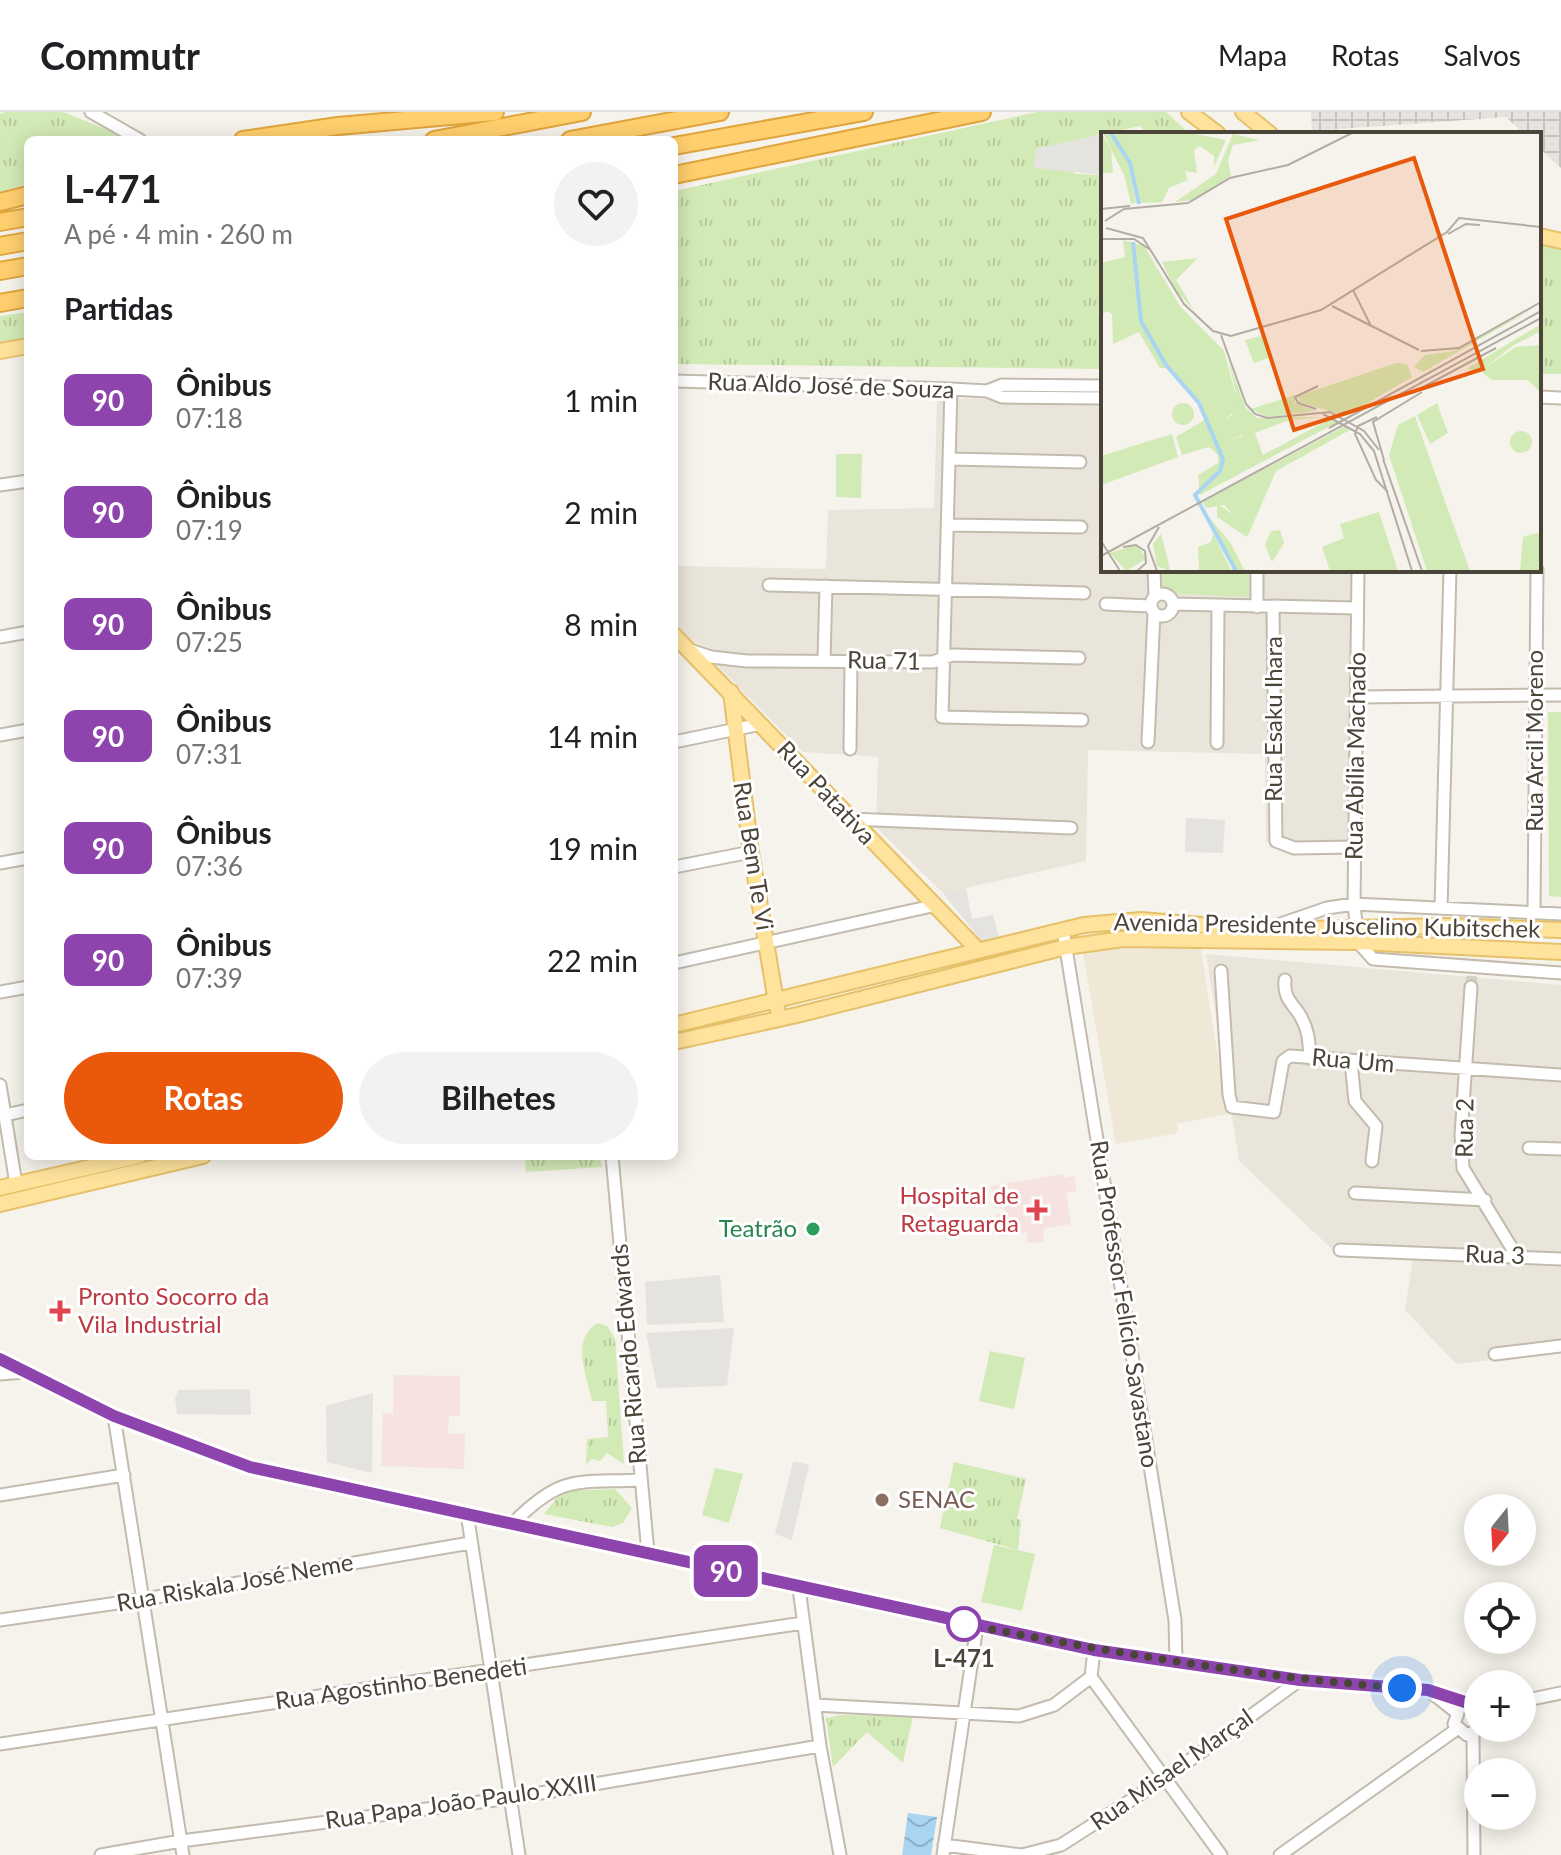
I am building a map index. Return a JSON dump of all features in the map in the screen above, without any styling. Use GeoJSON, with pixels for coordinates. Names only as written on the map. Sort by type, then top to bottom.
{"type":"FeatureCollection","features":[{"type":"Feature","properties":{"kind":"highway"},"geometry":{"type":"LineString","coordinates":[[338,126],[399,112]]}},
{"type":"Feature","properties":{"kind":"highway"},"geometry":{"type":"LineString","coordinates":[[270,136],[338,126],[495,112]]}},
{"type":"Feature","properties":{"kind":"highway"},"geometry":{"type":"LineString","coordinates":[[455,136],[582,112]]}},
{"type":"Feature","properties":{"kind":"highway"},"geometry":{"type":"LineString","coordinates":[[591,136],[720,112]]}},
{"type":"Feature","properties":{"kind":"highway"},"geometry":{"type":"LineString","coordinates":[[678,145],[864,112]]}},
{"type":"Feature","properties":{"kind":"highway"},"geometry":{"type":"LineString","coordinates":[[678,174],[982,112]]}},
{"type":"Feature","properties":{"kind":"highway"},"geometry":{"type":"LineString","coordinates":[[0,202],[24,196]]}},
{"type":"Feature","properties":{"kind":"highway"},"geometry":{"type":"LineString","coordinates":[[0,222],[24,218]]}},
{"type":"Feature","properties":{"kind":"highway"},"geometry":{"type":"LineString","coordinates":[[0,246],[24,242]]}},
{"type":"Feature","properties":{"kind":"highway"},"geometry":{"type":"LineString","coordinates":[[0,271],[24,267]]}},
{"type":"Feature","properties":{"kind":"highway"},"geometry":{"type":"LineString","coordinates":[[0,303],[24,299]]}},
{"type":"Feature","properties":{"kind":"main road"},"geometry":{"type":"LineString","coordinates":[[1189,112],[1215,132]]}},
{"type":"Feature","properties":{"kind":"main road"},"geometry":{"type":"LineString","coordinates":[[1243,112],[1268,132]]}},
{"type":"Feature","properties":{"kind":"main road"},"geometry":{"type":"LineString","coordinates":[[1541,236],[1561,241]]}},
{"type":"Feature","properties":{"kind":"main road"},"geometry":{"type":"LineString","coordinates":[[0,351],[24,347]]}},
{"type":"Feature","properties":{"kind":"main road","name":"Rua Patativa"},"geometry":{"type":"LineString","coordinates":[[678,639],[932,906],[978,950]]}},
{"type":"Feature","properties":{"kind":"main road","name":"Rua Bem Te Vi"},"geometry":{"type":"LineString","coordinates":[[731,692],[751,852],[780,1019]]}},
{"type":"Feature","properties":{"kind":"main road","name":"Avenida Presidente Juscelino Kubitschek"},"geometry":{"type":"LineString","coordinates":[[678,1024],[1063,930],[1141,920],[1561,952]]}},
{"type":"Feature","properties":{"kind":"main road","name":"Avenida Presidente Juscelino Kubitschek"},"geometry":{"type":"LineString","coordinates":[[678,1041],[780,1019],[1066,947],[1123,939],[1561,930]]}},
{"type":"Feature","properties":{"kind":"main road"},"geometry":{"type":"LineString","coordinates":[[0,1188],[121,1160]]}},
{"type":"Feature","properties":{"kind":"main road"},"geometry":{"type":"LineString","coordinates":[[0,1204],[186,1160]]}},
{"type":"Feature","properties":{"kind":"street"},"geometry":{"type":"LineString","coordinates":[[91,112],[131,136]]}},
{"type":"Feature","properties":{"kind":"street","name":"Rua Aldo José de Souza"},"geometry":{"type":"LineString","coordinates":[[678,381],[951,389],[987,391],[1002,397],[1101,398]]}},
{"type":"Feature","properties":{"kind":"street","name":"Rua Aldo José de Souza"},"geometry":{"type":"LineString","coordinates":[[987,391],[1002,385],[1101,386]]}},
{"type":"Feature","properties":{"kind":"street"},"geometry":{"type":"LineString","coordinates":[[951,389],[942,717],[1082,720]]}},
{"type":"Feature","properties":{"kind":"street"},"geometry":{"type":"LineString","coordinates":[[1541,397],[1561,398]]}},
{"type":"Feature","properties":{"kind":"street"},"geometry":{"type":"LineString","coordinates":[[949,459],[1080,462]]}},
{"type":"Feature","properties":{"kind":"street"},"geometry":{"type":"LineString","coordinates":[[0,485],[24,482]]}},
{"type":"Feature","properties":{"kind":"street"},"geometry":{"type":"LineString","coordinates":[[948,525],[1081,527]]}},
{"type":"Feature","properties":{"kind":"street"},"geometry":{"type":"LineString","coordinates":[[1148,742],[1154,572]]}},
{"type":"Feature","properties":{"kind":"street"},"geometry":{"type":"LineString","coordinates":[[1257,572],[1257,607]]}},
{"type":"Feature","properties":{"kind":"street","name":"Rua Abília Machado"},"geometry":{"type":"LineString","coordinates":[[1357,935],[1354,847],[1358,572]]}},
{"type":"Feature","properties":{"kind":"street"},"geometry":{"type":"LineString","coordinates":[[1441,908],[1450,572]]}},
{"type":"Feature","properties":{"kind":"street","name":"Rua Arcil Moreno"},"geometry":{"type":"LineString","coordinates":[[1534,912],[1537,572]]}},
{"type":"Feature","properties":{"kind":"street"},"geometry":{"type":"LineString","coordinates":[[769,585],[1084,593]]}},
{"type":"Feature","properties":{"kind":"street"},"geometry":{"type":"LineString","coordinates":[[824,660],[826,586]]}},
{"type":"Feature","properties":{"kind":"street"},"geometry":{"type":"LineString","coordinates":[[1153,605],[1167,594],[1173,604]]}},
{"type":"Feature","properties":{"kind":"street"},"geometry":{"type":"LineString","coordinates":[[1106,604],[1153,605],[1169,614],[1173,604]]}},
{"type":"Feature","properties":{"kind":"street"},"geometry":{"type":"LineString","coordinates":[[1173,604],[1357,608]]}},
{"type":"Feature","properties":{"kind":"street"},"geometry":{"type":"LineString","coordinates":[[1217,743],[1218,606]]}},
{"type":"Feature","properties":{"kind":"street","name":"Rua Esaku Ihara"},"geometry":{"type":"LineString","coordinates":[[1273,608],[1276,841],[1283,846],[1315,849],[1354,847]]}},
{"type":"Feature","properties":{"kind":"street"},"geometry":{"type":"LineString","coordinates":[[0,637],[24,633]]}},
{"type":"Feature","properties":{"kind":"street","name":"Rua 71"},"geometry":{"type":"LineString","coordinates":[[688,649],[711,657],[747,661],[943,660],[952,655],[1079,658]]}},
{"type":"Feature","properties":{"kind":"street"},"geometry":{"type":"LineString","coordinates":[[850,749],[851,660]]}},
{"type":"Feature","properties":{"kind":"street"},"geometry":{"type":"LineString","coordinates":[[718,679],[725,665],[747,661]]}},
{"type":"Feature","properties":{"kind":"street"},"geometry":{"type":"LineString","coordinates":[[1357,697],[1561,695]]}},
{"type":"Feature","properties":{"kind":"street"},"geometry":{"type":"LineString","coordinates":[[678,741],[761,724]]}},
{"type":"Feature","properties":{"kind":"street"},"geometry":{"type":"LineString","coordinates":[[0,735],[24,731]]}},
{"type":"Feature","properties":{"kind":"street"},"geometry":{"type":"LineString","coordinates":[[850,819],[1071,828]]}},
{"type":"Feature","properties":{"kind":"street"},"geometry":{"type":"LineString","coordinates":[[678,866],[751,852]]}},
{"type":"Feature","properties":{"kind":"street"},"geometry":{"type":"LineString","coordinates":[[0,863],[24,859]]}},
{"type":"Feature","properties":{"kind":"street"},"geometry":{"type":"LineString","coordinates":[[1264,930],[1327,908],[1354,904],[1561,914]]}},
{"type":"Feature","properties":{"kind":"street"},"geometry":{"type":"LineString","coordinates":[[678,962],[932,906]]}},
{"type":"Feature","properties":{"kind":"street","name":"Rua Professor Felício Savastano"},"geometry":{"type":"LineString","coordinates":[[1063,930],[1175,1620],[1176,1661]]}},
{"type":"Feature","properties":{"kind":"street"},"geometry":{"type":"LineString","coordinates":[[1357,935],[1373,959],[1471,970],[1559,972]]}},
{"type":"Feature","properties":{"kind":"street","name":"Rua Um"},"geometry":{"type":"LineString","coordinates":[[1221,971],[1232,1107],[1274,1112],[1283,1061],[1290,1056],[1561,1075]]}},
{"type":"Feature","properties":{"kind":"street"},"geometry":{"type":"LineString","coordinates":[[1285,980],[1288,1002],[1308,1031],[1310,1058]]}},
{"type":"Feature","properties":{"kind":"street","name":"Rua 2"},"geometry":{"type":"LineString","coordinates":[[1471,987],[1461,1135],[1463,1168],[1516,1255]]}},
{"type":"Feature","properties":{"kind":"street"},"geometry":{"type":"LineString","coordinates":[[0,992],[24,988]]}},
{"type":"Feature","properties":{"kind":"street"},"geometry":{"type":"LineString","coordinates":[[1351,1062],[1355,1101],[1376,1126],[1372,1161]]}},
{"type":"Feature","properties":{"kind":"street"},"geometry":{"type":"LineString","coordinates":[[0,1085],[2,1116],[16,1184]]}},
{"type":"Feature","properties":{"kind":"street"},"geometry":{"type":"LineString","coordinates":[[2,1116],[24,1111]]}},
{"type":"Feature","properties":{"kind":"street"},"geometry":{"type":"LineString","coordinates":[[1529,1148],[1561,1149]]}},
{"type":"Feature","properties":{"kind":"street","name":"Rua Ricardo Edwards"},"geometry":{"type":"LineString","coordinates":[[612,1160],[648,1553]]}},
{"type":"Feature","properties":{"kind":"street"},"geometry":{"type":"LineString","coordinates":[[1355,1193],[1485,1200]]}},
{"type":"Feature","properties":{"kind":"street","name":"Rua 3"},"geometry":{"type":"LineString","coordinates":[[1340,1250],[1561,1259]]}},
{"type":"Feature","properties":{"kind":"street"},"geometry":{"type":"LineString","coordinates":[[1495,1354],[1561,1346]]}},
{"type":"Feature","properties":{"kind":"street"},"geometry":{"type":"LineString","coordinates":[[0,1359],[114,1416],[250,1467],[1094,1650],[1300,1680],[1428,1690],[1464,1702]]}},
{"type":"Feature","properties":{"kind":"street"},"geometry":{"type":"LineString","coordinates":[[0,1374],[30,1372]]}},
{"type":"Feature","properties":{"kind":"street"},"geometry":{"type":"LineString","coordinates":[[114,1416],[183,1855]]}},
{"type":"Feature","properties":{"kind":"street"},"geometry":{"type":"LineString","coordinates":[[0,1495],[124,1475]]}},
{"type":"Feature","properties":{"kind":"street"},"geometry":{"type":"LineString","coordinates":[[513,1523],[542,1493],[567,1483],[641,1480]]}},
{"type":"Feature","properties":{"kind":"street"},"geometry":{"type":"LineString","coordinates":[[467,1513],[519,1855]]}},
{"type":"Feature","properties":{"kind":"street","name":"Rua Riskala José Neme"},"geometry":{"type":"LineString","coordinates":[[0,1620],[145,1599],[470,1543]]}},
{"type":"Feature","properties":{"kind":"street"},"geometry":{"type":"LineString","coordinates":[[799,1588],[820,1746],[840,1855]]}},
{"type":"Feature","properties":{"kind":"street","name":"Rua Agostinho Benedeti"},"geometry":{"type":"LineString","coordinates":[[0,1744],[803,1623]]}},
{"type":"Feature","properties":{"kind":"street"},"geometry":{"type":"LineString","coordinates":[[943,1850],[977,1626]]}},
{"type":"Feature","properties":{"kind":"street"},"geometry":{"type":"LineString","coordinates":[[1094,1650],[1091,1677],[1221,1855]]}},
{"type":"Feature","properties":{"kind":"street"},"geometry":{"type":"LineString","coordinates":[[815,1705],[961,1716],[1019,1716],[1054,1705],[1091,1677]]}},
{"type":"Feature","properties":{"kind":"street","name":"Rua Misael Marçal"},"geometry":{"type":"LineString","coordinates":[[943,1850],[1022,1855],[1044,1852],[1070,1840],[1164,1779],[1300,1680]]}},
{"type":"Feature","properties":{"kind":"street"},"geometry":{"type":"LineString","coordinates":[[1428,1690],[1456,1712],[1457,1729]]}},
{"type":"Feature","properties":{"kind":"street"},"geometry":{"type":"LineString","coordinates":[[1536,1700],[1561,1693]]}},
{"type":"Feature","properties":{"kind":"street"},"geometry":{"type":"LineString","coordinates":[[1456,1712],[1464,1710]]}},
{"type":"Feature","properties":{"kind":"street"},"geometry":{"type":"LineString","coordinates":[[1280,1855],[1457,1729],[1464,1730]]}},
{"type":"Feature","properties":{"kind":"street"},"geometry":{"type":"LineString","coordinates":[[1474,1855],[1478,1742]]}},
{"type":"Feature","properties":{"kind":"street","name":"Rua Papa João Paulo XXIII"},"geometry":{"type":"LineString","coordinates":[[101,1855],[181,1841],[511,1798],[820,1746]]}},
{"type":"Feature","properties":{"kind":"shaded area"},"geometry":{"type":"Polygon","coordinates":[[[1311,112],[1561,112],[1561,168],[1541,150],[1541,132],[1522,132],[1506,117],[1312,131],[1311,112]]]}},
{"type":"Feature","properties":{"kind":"shaded area"},"geometry":{"type":"Polygon","coordinates":[[[1101,134],[1101,175],[1034,168],[1036,149],[1101,134]]]}},
{"type":"Feature","properties":{"kind":"shaded area"},"geometry":{"type":"Polygon","coordinates":[[[937,398],[1101,401],[1101,572],[1351,572],[1348,843],[1266,842],[1265,754],[1088,750],[1086,861],[943,893],[876,827],[878,757],[803,752],[678,626],[678,566],[826,569],[828,510],[934,508],[937,398]]]}},
{"type":"Feature","properties":{"kind":"shaded area"},"geometry":{"type":"Polygon","coordinates":[[[1186,818],[1225,820],[1223,853],[1185,852],[1186,818]]]}},
{"type":"Feature","properties":{"kind":"shaded area"},"geometry":{"type":"Polygon","coordinates":[[[966,888],[972,919],[993,915],[1001,944],[987,948],[943,893],[966,888]]]}},
{"type":"Feature","properties":{"kind":"shaded area"},"geometry":{"type":"Polygon","coordinates":[[[1200,943],[1227,1114],[1177,1124],[1178,1133],[1116,1144],[1083,954],[1092,946],[1200,943]]]}},
{"type":"Feature","properties":{"kind":"shaded area"},"geometry":{"type":"Polygon","coordinates":[[[1206,954],[1561,985],[1561,1352],[1456,1364],[1405,1310],[1413,1258],[1337,1254],[1239,1161],[1206,954]]]}},
{"type":"Feature","properties":{"kind":"shaded area","name":"Hospital de Retaguarda"},"geometry":{"type":"Polygon","coordinates":[[[1063,1174],[1064,1178],[1074,1176],[1077,1191],[1066,1193],[1071,1224],[1043,1229],[1044,1242],[1028,1243],[1026,1232],[999,1237],[996,1214],[1006,1212],[1004,1207],[995,1208],[991,1186],[1063,1174]]]}},
{"type":"Feature","properties":{"kind":"shaded area"},"geometry":{"type":"Polygon","coordinates":[[[720,1275],[724,1322],[647,1325],[645,1282],[720,1275]]]}},
{"type":"Feature","properties":{"kind":"shaded area"},"geometry":{"type":"Polygon","coordinates":[[[734,1328],[727,1386],[657,1388],[646,1333],[734,1328]]]}},
{"type":"Feature","properties":{"kind":"shaded area"},"geometry":{"type":"Polygon","coordinates":[[[394,1375],[460,1376],[460,1416],[449,1416],[448,1433],[465,1434],[464,1469],[381,1466],[383,1413],[393,1414],[394,1375]]]}},
{"type":"Feature","properties":{"kind":"shaded area"},"geometry":{"type":"Polygon","coordinates":[[[250,1389],[251,1415],[177,1414],[175,1399],[178,1390],[250,1389]]]}},
{"type":"Feature","properties":{"kind":"shaded area"},"geometry":{"type":"Polygon","coordinates":[[[373,1393],[372,1473],[327,1462],[326,1406],[373,1393]]]}},
{"type":"Feature","properties":{"kind":"shaded area"},"geometry":{"type":"Polygon","coordinates":[[[793,1461],[809,1465],[792,1540],[775,1534],[793,1461]]]}},
{"type":"Feature","properties":{"kind":"green space"},"geometry":{"type":"Polygon","coordinates":[[[63,112],[122,136],[24,136],[24,185],[0,192],[0,114],[63,112]]]}},
{"type":"Feature","properties":{"kind":"green space"},"geometry":{"type":"Polygon","coordinates":[[[1037,112],[1166,112],[1188,132],[1145,132],[1140,126],[1101,132],[1101,135],[1036,149],[1076,174],[1101,175],[1101,369],[678,364],[678,190],[1037,112]]]}},
{"type":"Feature","properties":{"kind":"green space"},"geometry":{"type":"Polygon","coordinates":[[[1541,239],[1561,244],[1561,374],[1541,374],[1541,239]]]}},
{"type":"Feature","properties":{"kind":"green space"},"geometry":{"type":"Polygon","coordinates":[[[24,313],[24,341],[0,346],[0,316],[24,313]]]}},
{"type":"Feature","properties":{"kind":"green space"},"geometry":{"type":"Polygon","coordinates":[[[836,454],[862,454],[861,498],[836,497],[836,454]]]}},
{"type":"Feature","properties":{"kind":"green space"},"geometry":{"type":"Polygon","coordinates":[[[1162,572],[1249,572],[1249,597],[1162,593],[1162,572]]]}},
{"type":"Feature","properties":{"kind":"green space"},"geometry":{"type":"Polygon","coordinates":[[[1548,712],[1561,712],[1561,897],[1549,896],[1548,712]]]}},
{"type":"Feature","properties":{"kind":"green space"},"geometry":{"type":"Polygon","coordinates":[[[525,1160],[601,1160],[602,1167],[526,1172],[525,1160]]]}},
{"type":"Feature","properties":{"kind":"green space"},"geometry":{"type":"Polygon","coordinates":[[[598,1323],[607,1326],[615,1339],[624,1464],[607,1453],[600,1461],[592,1459],[586,1465],[587,1439],[608,1437],[606,1401],[592,1401],[582,1348],[589,1330],[598,1323]]]}},
{"type":"Feature","properties":{"kind":"green space"},"geometry":{"type":"Polygon","coordinates":[[[990,1351],[1025,1358],[1014,1409],[979,1401],[990,1351]]]}},
{"type":"Feature","properties":{"kind":"green space"},"geometry":{"type":"Polygon","coordinates":[[[954,1462],[1026,1479],[1017,1519],[1021,1520],[1018,1550],[940,1528],[954,1462]]]}},
{"type":"Feature","properties":{"kind":"green space"},"geometry":{"type":"Polygon","coordinates":[[[715,1468],[743,1474],[729,1523],[702,1515],[715,1468]]]}},
{"type":"Feature","properties":{"kind":"green space"},"geometry":{"type":"Polygon","coordinates":[[[615,1489],[632,1508],[623,1523],[612,1527],[544,1514],[562,1491],[615,1489]]]}},
{"type":"Feature","properties":{"kind":"green space"},"geometry":{"type":"Polygon","coordinates":[[[994,1545],[1035,1554],[1022,1611],[981,1602],[994,1545]]]}},
{"type":"Feature","properties":{"kind":"green space"},"geometry":{"type":"Polygon","coordinates":[[[840,1715],[913,1716],[903,1763],[867,1732],[833,1767],[826,1718],[840,1715]]]}},
{"type":"Feature","properties":{"kind":"water"},"geometry":{"type":"Polygon","coordinates":[[[908,1813],[937,1817],[931,1855],[902,1855],[908,1813]]]}},
{"type":"Feature","properties":{"kind":"tunnel"},"geometry":{"type":"LineString","coordinates":[[1471,987],[1472,974]]}},
{"type":"Feature","properties":{"kind":"bus line","name":"90"},"geometry":{"type":"LineString","coordinates":[[0,1359],[114,1416],[250,1467],[1094,1650],[1300,1680],[1440,1691],[1464,1701]]}},
{"type":"Feature","properties":{"kind":"place","name":"Hospital de Retaguarda"},"geometry":{"type":"Point","coordinates":[1037,1210]}},
{"type":"Feature","properties":{"kind":"place","name":"Teatrão"},"geometry":{"type":"Point","coordinates":[813,1229]}},
{"type":"Feature","properties":{"kind":"place","name":"Pronto Socorro da Vila Industrial"},"geometry":{"type":"Point","coordinates":[60,1311]}},
{"type":"Feature","properties":{"kind":"place","name":"SENAC"},"geometry":{"type":"Point","coordinates":[882,1500]}},
{"type":"Feature","properties":{"kind":"place","name":"L-471"},"geometry":{"type":"Point","coordinates":[964,1624]}},
{"type":"Feature","properties":{"kind":"route"},"geometry":{"type":"LineString","coordinates":[[964,1624],[1094,1650],[1300,1680],[1402,1688]]}}]}
